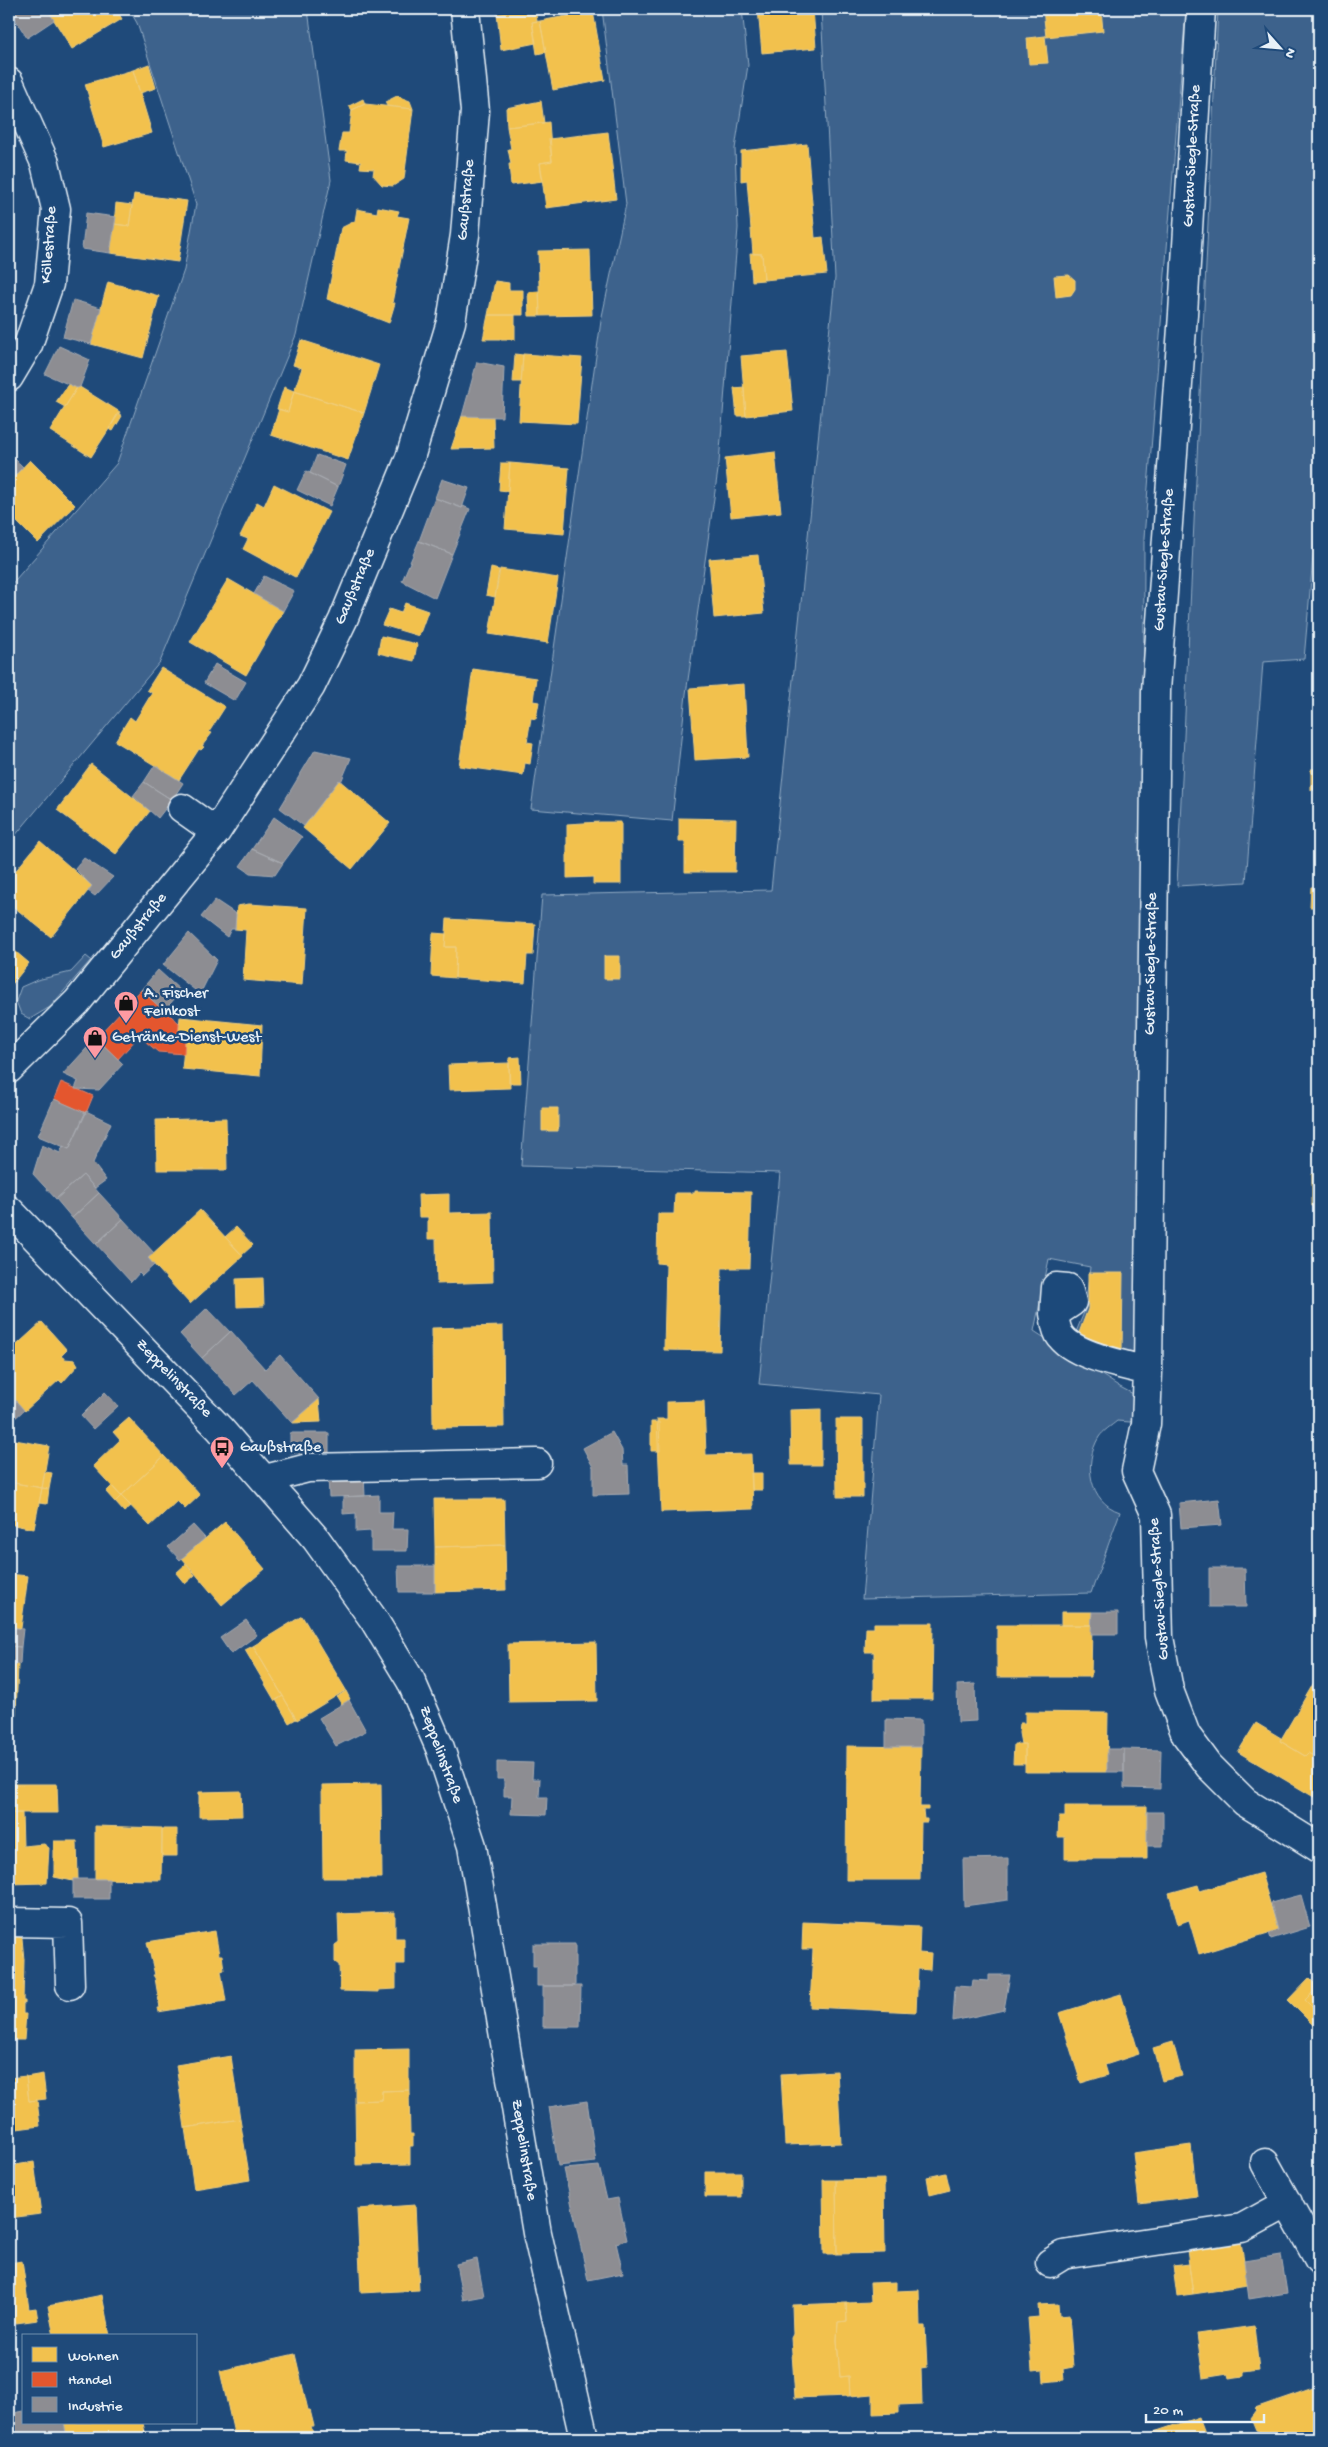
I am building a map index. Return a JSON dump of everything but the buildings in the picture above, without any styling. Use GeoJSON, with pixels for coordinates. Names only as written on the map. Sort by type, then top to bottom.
{"type":"FeatureCollection","features":[{"type":"Feature","properties":{"kind":"street","name":"Gaußstraße"},"geometry":{"type":"LineString","coordinates":[[9,1068],[77,1002],[216,832],[311,686],[344,620],[410,458],[451,322],[465,235],[475,111],[466,9]]}},
{"type":"Feature","properties":{"kind":"street","name":"Gustav-Siegle-Straße"},"geometry":{"type":"LineString","coordinates":[[1201,9],[1183,314],[1156,691],[1148,1371],[1146,1424],[1136,1471],[1156,1515],[1159,1637],[1169,1690],[1186,1735],[1209,1766],[1245,1802],[1319,1848]]}},
{"type":"Feature","properties":{"kind":"street","name":"Köllestraße"},"geometry":{"type":"LineString","coordinates":[[9,82],[45,163],[56,209],[49,284],[28,345],[9,377]]}},
{"type":"Feature","properties":{"kind":"street"},"geometry":{"type":"LineString","coordinates":[[182,808],[216,832]]}},
{"type":"Feature","properties":{"kind":"street","name":"Zeppelinstraße"},"geometry":{"type":"LineString","coordinates":[[9,1210],[206,1414],[265,1479],[316,1539],[374,1620],[411,1680],[440,1748],[472,1846],[537,2233],[584,2438]]}},
{"type":"Feature","properties":{"kind":"street"},"geometry":{"type":"LineString","coordinates":[[1054,1314],[1059,1334],[1076,1350],[1148,1371]]}},
{"type":"Feature","properties":{"kind":"street"},"geometry":{"type":"LineString","coordinates":[[265,1479],[308,1468],[537,1463]]}},
{"type":"Feature","properties":{"kind":"street"},"geometry":{"type":"LineString","coordinates":[[9,1922],[68,1923],[70,1985]]}},
{"type":"Feature","properties":{"kind":"street"},"geometry":{"type":"LineString","coordinates":[[1265,2163],[1319,2260]]}},
{"type":"Feature","properties":{"kind":"street"},"geometry":{"type":"LineString","coordinates":[[1050,2263],[1063,2255],[1242,2228],[1288,2203]]}},
{"type":"Feature","properties":{"kind":"shaded area"},"geometry":{"type":"Polygon","coordinates":[[[129,9],[306,9],[309,17],[331,180],[296,335],[160,662],[9,843],[9,587],[117,463],[184,270],[196,204],[137,23],[129,9]]]}},
{"type":"Feature","properties":{"kind":"shaded area"},"geometry":{"type":"Polygon","coordinates":[[[602,9],[742,9],[748,65],[735,149],[738,228],[719,463],[686,694],[672,821],[531,809],[601,321],[626,204],[602,9]]]}},
{"type":"Feature","properties":{"kind":"shaded area"},"geometry":{"type":"Polygon","coordinates":[[[821,9],[1186,9],[1144,538],[1142,1361],[1074,1337],[1085,1310],[1090,1267],[1049,1259],[1034,1331],[1120,1387],[1139,1397],[1142,1415],[1130,1422],[1117,1421],[1105,1431],[1099,1437],[1091,1458],[1090,1470],[1096,1491],[1101,1500],[1120,1512],[1091,1593],[862,1599],[879,1395],[759,1384],[780,1173],[521,1166],[542,895],[771,890],[835,278],[821,9]]]}},
{"type":"Feature","properties":{"kind":"shaded area"},"geometry":{"type":"Polygon","coordinates":[[[1218,9],[1319,9],[1319,489],[1304,659],[1263,662],[1246,882],[1177,886],[1218,9]]]}},
{"type":"Feature","properties":{"kind":"shaded area"},"geometry":{"type":"Polygon","coordinates":[[[86,956],[91,960],[50,1007],[30,1019],[21,1014],[16,1001],[21,987],[37,980],[71,972],[86,956]]]}},
{"type":"Feature","properties":{"kind":"place","name":"A. Fischer Feinkost"},"geometry":{"type":"Point","coordinates":[126,1024]}},
{"type":"Feature","properties":{"kind":"place","name":"Getränke-Dienst-West"},"geometry":{"type":"Point","coordinates":[95,1059]}},
{"type":"Feature","properties":{"kind":"place","name":"Gaußstraße"},"geometry":{"type":"Point","coordinates":[222,1469]}}]}
